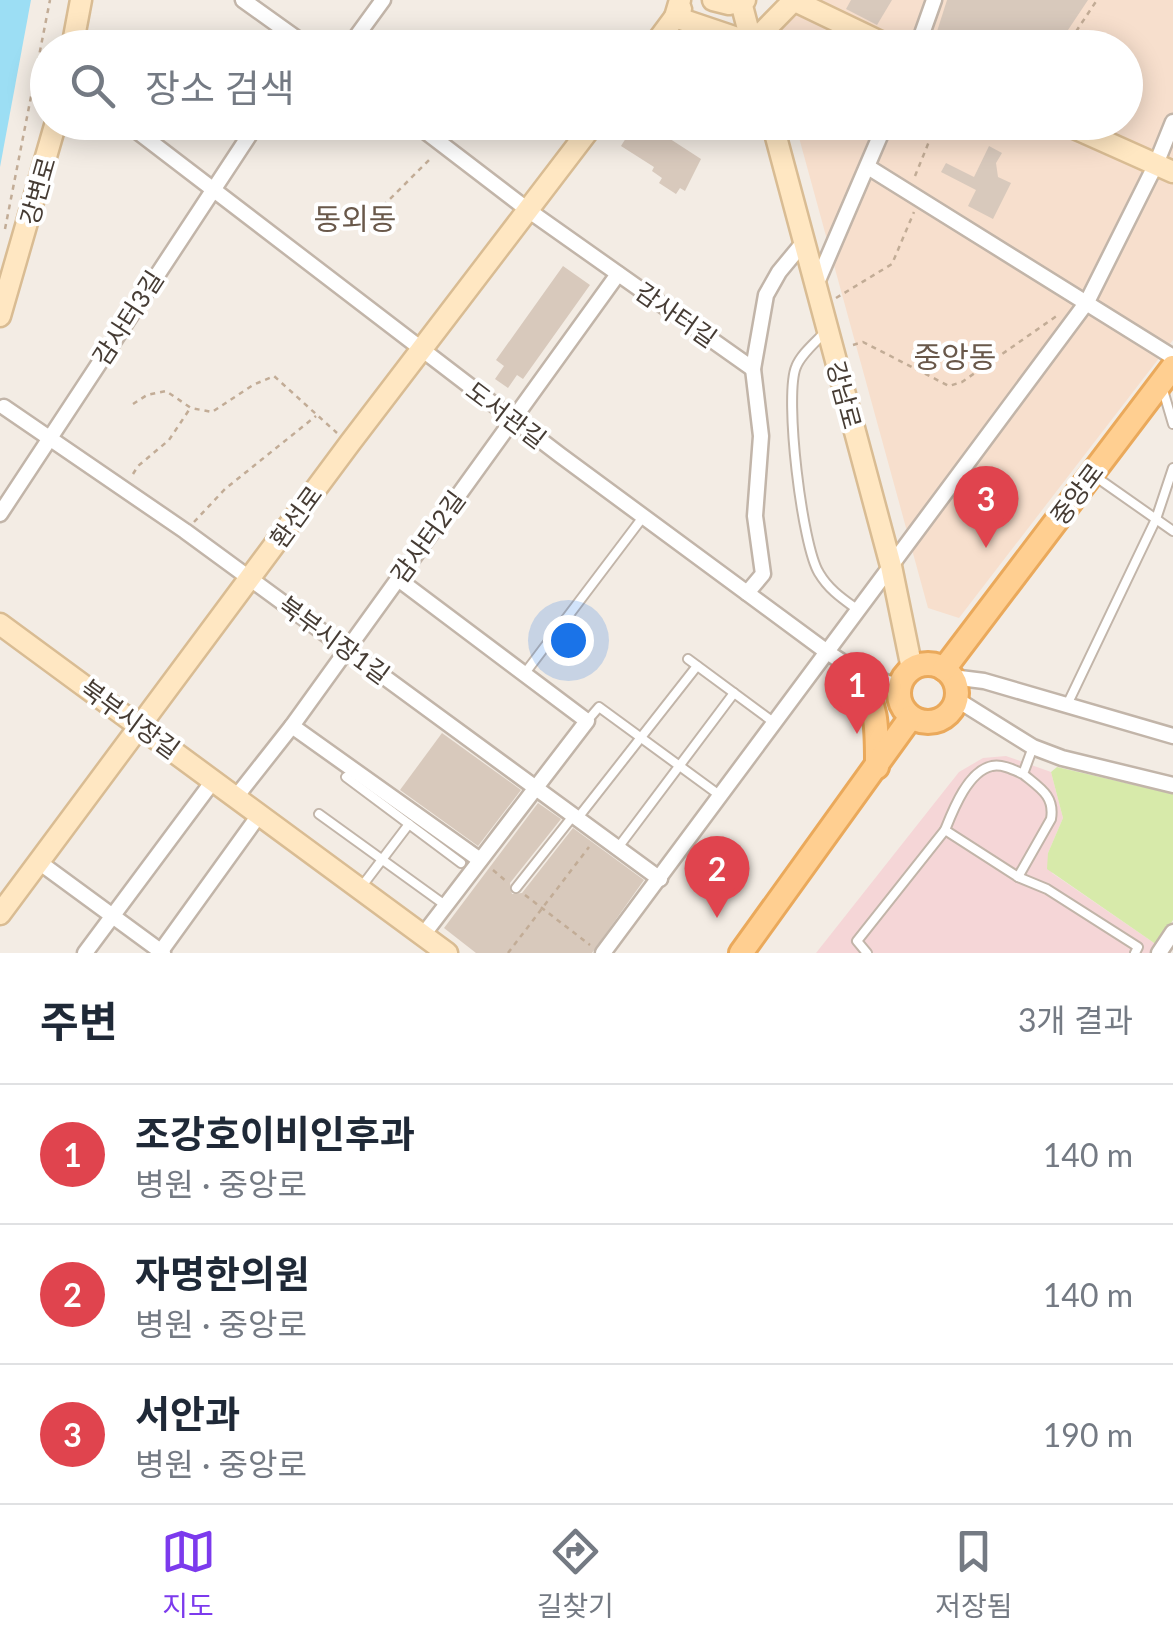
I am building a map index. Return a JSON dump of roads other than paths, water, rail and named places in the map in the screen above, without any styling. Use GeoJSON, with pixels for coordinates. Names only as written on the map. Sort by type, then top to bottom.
{"type":"FeatureCollection","features":[{"type":"Feature","properties":{"kind":"main road","name":"중앙로"},"geometry":{"type":"LineString","coordinates":[[951,681],[1092,474],[1167,375]]}},
{"type":"Feature","properties":{"kind":"main road"},"geometry":{"type":"LineString","coordinates":[[929,664],[951,681],[944,717],[933,722],[911,717],[899,698],[906,678],[929,664]]}},
{"type":"Feature","properties":{"kind":"main road"},"geometry":{"type":"LineString","coordinates":[[856,670],[874,706],[877,768]]}},
{"type":"Feature","properties":{"kind":"main road"},"geometry":{"type":"LineString","coordinates":[[741,953],[911,717]]}},
{"type":"Feature","properties":{"kind":"street"},"geometry":{"type":"LineString","coordinates":[[75,30],[81,0]]}},
{"type":"Feature","properties":{"kind":"street"},"geometry":{"type":"LineString","coordinates":[[243,0],[285,30]]}},
{"type":"Feature","properties":{"kind":"street"},"geometry":{"type":"LineString","coordinates":[[361,30],[382,0]]}},
{"type":"Feature","properties":{"kind":"street"},"geometry":{"type":"LineString","coordinates":[[662,30],[675,6],[688,0]]}},
{"type":"Feature","properties":{"kind":"street"},"geometry":{"type":"LineString","coordinates":[[713,0],[729,4],[743,1],[750,30]]}},
{"type":"Feature","properties":{"kind":"street"},"geometry":{"type":"LineString","coordinates":[[767,30],[794,0],[856,30]]}},
{"type":"Feature","properties":{"kind":"street"},"geometry":{"type":"LineString","coordinates":[[923,30],[934,0]]}},
{"type":"Feature","properties":{"kind":"street"},"geometry":{"type":"LineString","coordinates":[[675,6],[723,30]]}},
{"type":"Feature","properties":{"kind":"street"},"geometry":{"type":"LineString","coordinates":[[602,953],[1088,302],[1164,168],[1173,122]]}},
{"type":"Feature","properties":{"kind":"street","name":"강변로"},"geometry":{"type":"LineString","coordinates":[[0,316],[51,140]]}},
{"type":"Feature","properties":{"kind":"street","name":"도서관길"},"geometry":{"type":"LineString","coordinates":[[149,140],[420,350],[827,652],[856,670],[906,678]]}},
{"type":"Feature","properties":{"kind":"street","name":"감사터3길"},"geometry":{"type":"LineString","coordinates":[[0,514],[246,140]]}},
{"type":"Feature","properties":{"kind":"street","name":"감사터길"},"geometry":{"type":"LineString","coordinates":[[437,140],[528,210],[753,370]]}},
{"type":"Feature","properties":{"kind":"street","name":"환선로"},"geometry":{"type":"LineString","coordinates":[[0,914],[581,140]]}},
{"type":"Feature","properties":{"kind":"street","name":"강남로"},"geometry":{"type":"LineString","coordinates":[[777,140],[892,566],[906,678]]}},
{"type":"Feature","properties":{"kind":"street"},"geometry":{"type":"LineString","coordinates":[[818,295],[879,140]]}},
{"type":"Feature","properties":{"kind":"street"},"geometry":{"type":"LineString","coordinates":[[1101,140],[1164,168]]}},
{"type":"Feature","properties":{"kind":"street"},"geometry":{"type":"LineString","coordinates":[[868,166],[1173,357]]}},
{"type":"Feature","properties":{"kind":"street"},"geometry":{"type":"LineString","coordinates":[[747,593],[763,574],[756,516],[761,436],[753,370],[766,295],[803,243]]}},
{"type":"Feature","properties":{"kind":"street","name":"감사터2길"},"geometry":{"type":"LineString","coordinates":[[236,797],[292,726],[618,274]]}},
{"type":"Feature","properties":{"kind":"street","name":"북부시장1길"},"geometry":{"type":"LineString","coordinates":[[4,407],[185,530],[660,880]]}},
{"type":"Feature","properties":{"kind":"street"},"geometry":{"type":"LineString","coordinates":[[398,579],[587,721],[423,935]]}},
{"type":"Feature","properties":{"kind":"street","name":"북부시장길"},"geometry":{"type":"LineString","coordinates":[[0,624],[447,953]]}},
{"type":"Feature","properties":{"kind":"street"},"geometry":{"type":"LineString","coordinates":[[951,681],[984,681],[1173,736]]}},
{"type":"Feature","properties":{"kind":"street"},"geometry":{"type":"LineString","coordinates":[[951,681],[1033,746],[1062,758],[1173,785]]}},
{"type":"Feature","properties":{"kind":"street"},"geometry":{"type":"LineString","coordinates":[[292,726],[480,860]]}},
{"type":"Feature","properties":{"kind":"street"},"geometry":{"type":"LineString","coordinates":[[85,953],[213,781]]}},
{"type":"Feature","properties":{"kind":"street"},"geometry":{"type":"LineString","coordinates":[[39,862],[162,952],[259,815]]}},
{"type":"Feature","properties":{"kind":"street"},"geometry":{"type":"LineString","coordinates":[[1159,953],[1173,932]]}},
{"type":"Feature","properties":{"kind":"lane"},"geometry":{"type":"LineString","coordinates":[[827,330],[798,362],[793,375],[794,440],[812,562],[830,590],[858,610]]}},
{"type":"Feature","properties":{"kind":"lane"},"geometry":{"type":"LineString","coordinates":[[1167,375],[1173,424]]}},
{"type":"Feature","properties":{"kind":"lane"},"geometry":{"type":"LineString","coordinates":[[1066,706],[1156,519],[1173,468]]}},
{"type":"Feature","properties":{"kind":"lane"},"geometry":{"type":"LineString","coordinates":[[1092,474],[1173,531]]}},
{"type":"Feature","properties":{"kind":"lane"},"geometry":{"type":"LineString","coordinates":[[526,673],[644,516]]}},
{"type":"Feature","properties":{"kind":"lane"},"geometry":{"type":"LineString","coordinates":[[688,659],[776,724]]}},
{"type":"Feature","properties":{"kind":"lane"},"geometry":{"type":"LineString","coordinates":[[516,888],[696,666]]}},
{"type":"Feature","properties":{"kind":"lane"},"geometry":{"type":"LineString","coordinates":[[617,849],[734,693]]}},
{"type":"Feature","properties":{"kind":"lane"},"geometry":{"type":"LineString","coordinates":[[587,721],[599,707],[722,797]]}},
{"type":"Feature","properties":{"kind":"lane"},"geometry":{"type":"LineString","coordinates":[[1024,774],[1033,746]]}},
{"type":"Feature","properties":{"kind":"lane"},"geometry":{"type":"LineString","coordinates":[[867,953],[857,942],[946,830],[952,809],[983,769],[1000,766],[1024,774],[1050,798],[1051,819],[1018,877]]}},
{"type":"Feature","properties":{"kind":"lane"},"geometry":{"type":"LineString","coordinates":[[346,777],[461,863]]}},
{"type":"Feature","properties":{"kind":"lane"},"geometry":{"type":"LineString","coordinates":[[318,814],[445,906]]}},
{"type":"Feature","properties":{"kind":"lane"},"geometry":{"type":"LineString","coordinates":[[360,890],[409,824]]}},
{"type":"Feature","properties":{"kind":"lane"},"geometry":{"type":"LineString","coordinates":[[946,830],[1138,948],[1134,953]]}},
{"type":"Feature","properties":{"kind":"water"},"geometry":{"type":"Polygon","coordinates":[[[0,0],[31,0],[0,167],[0,0]]]}},
{"type":"Feature","properties":{"kind":"place","name":"서안과"},"geometry":{"type":"Point","coordinates":[986,548]}},
{"type":"Feature","properties":{"kind":"place","name":"조강호이비인후과"},"geometry":{"type":"Point","coordinates":[857,734]}},
{"type":"Feature","properties":{"kind":"place","name":"자명한의원"},"geometry":{"type":"Point","coordinates":[717,918]}},
{"type":"Feature","properties":{"kind":"district","name":"동외동"},"geometry":{"type":"Point","coordinates":[355,220]}},
{"type":"Feature","properties":{"kind":"district","name":"중앙동"},"geometry":{"type":"Point","coordinates":[955,358]}}]}
